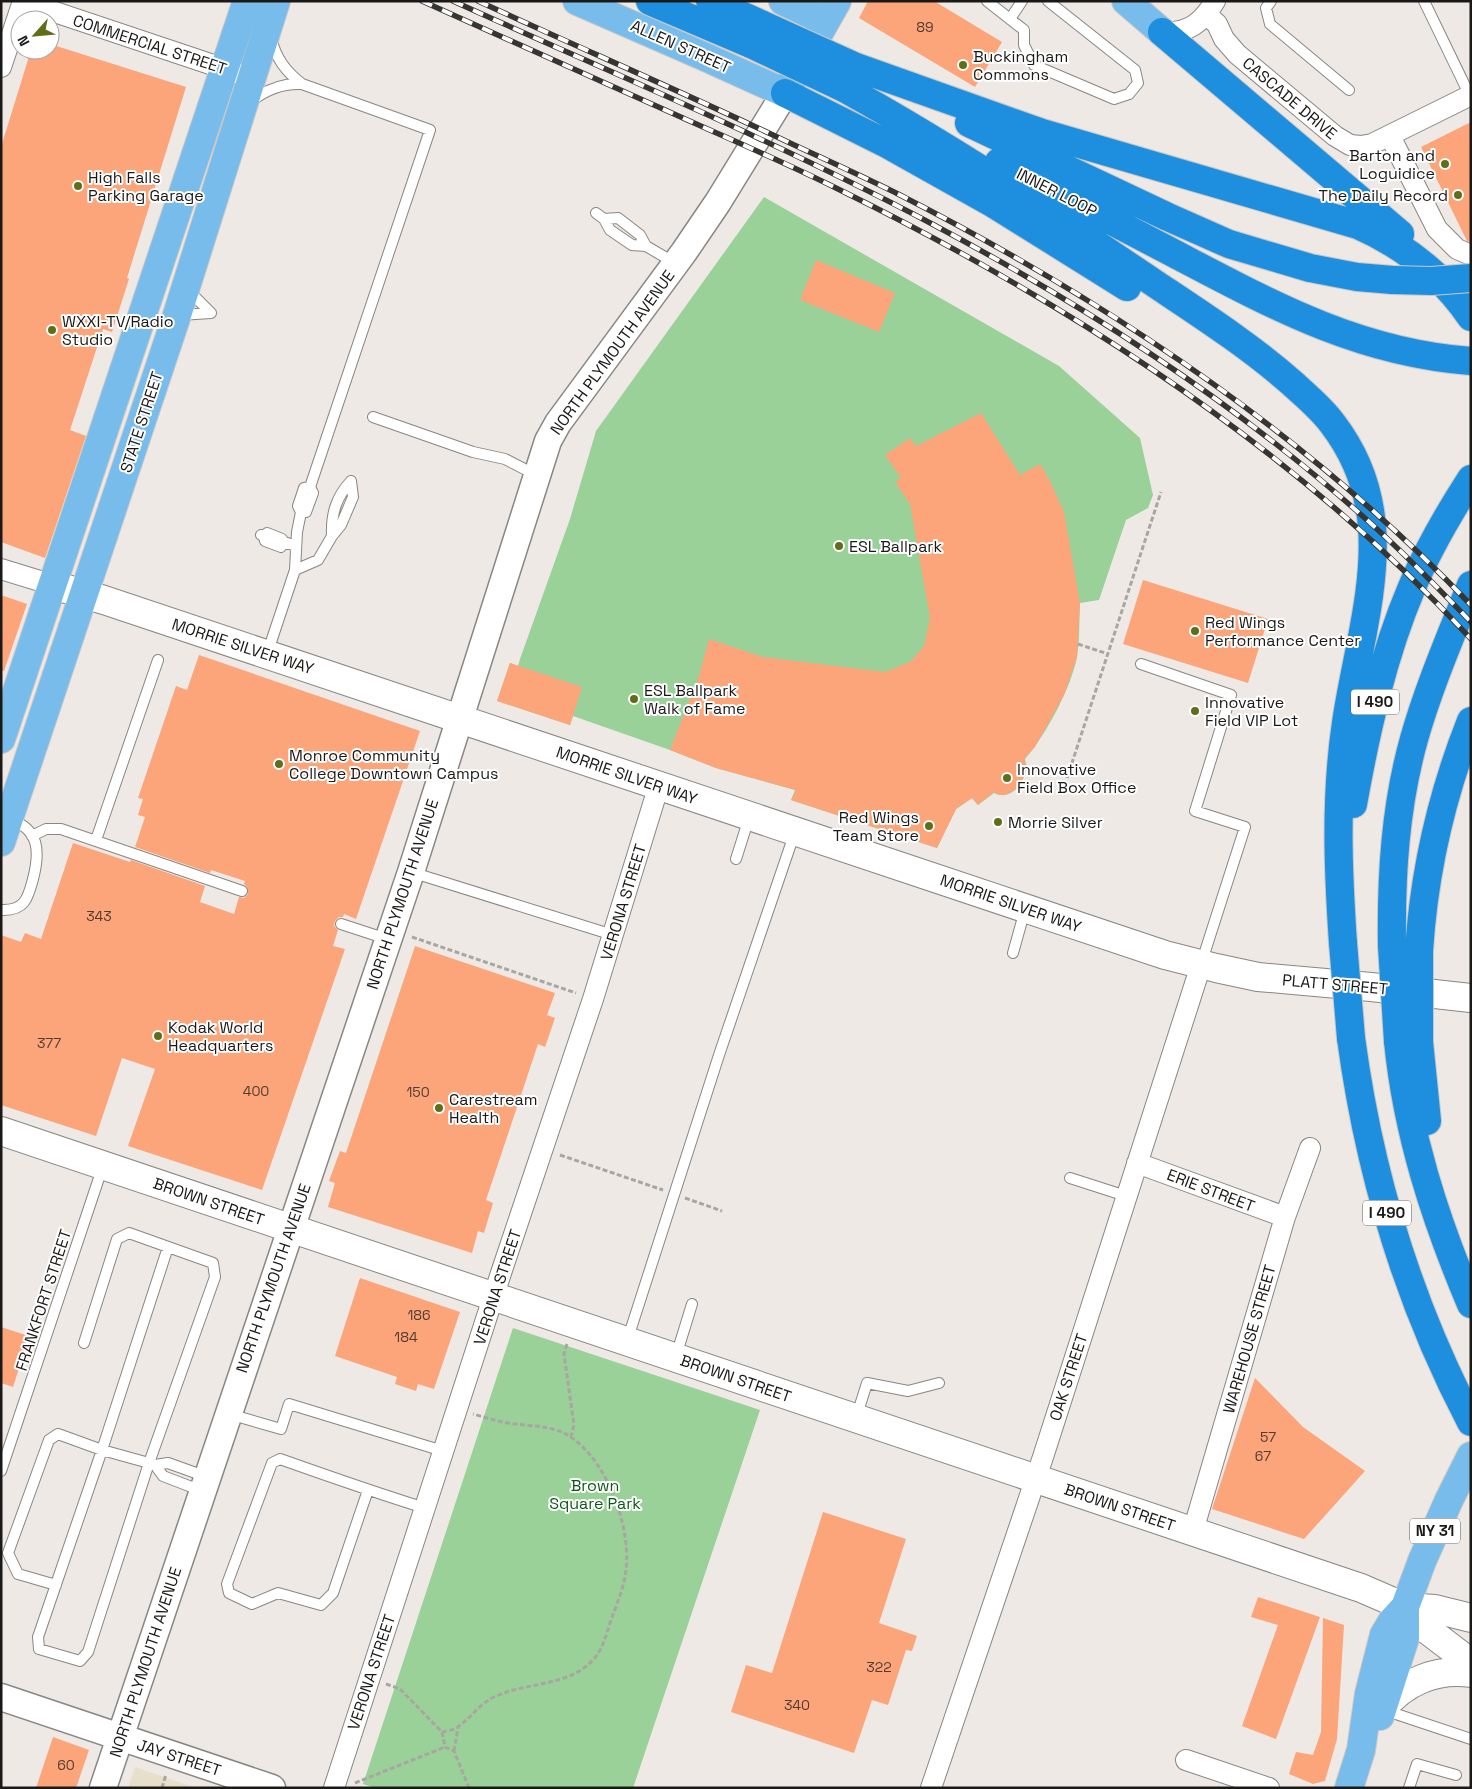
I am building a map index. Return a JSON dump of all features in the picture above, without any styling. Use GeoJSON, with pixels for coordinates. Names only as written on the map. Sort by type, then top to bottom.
{"type":"FeatureCollection","features":[{"type":"Feature","properties":{"kind":"highway","name":"INNER LOOP"},"geometry":{"type":"LineString","coordinates":[[650,1],[757,34],[850,77],[1028,152],[1230,244],[1310,268],[1357,277],[1438,281],[1471,278]]}},
{"type":"Feature","properties":{"kind":"highway","name":"INNER LOOP"},"geometry":{"type":"LineString","coordinates":[[710,1],[757,34]]}},
{"type":"Feature","properties":{"kind":"highway"},"geometry":{"type":"LineString","coordinates":[[1162,32],[1417,249],[1446,280],[1471,317]]}},
{"type":"Feature","properties":{"kind":"highway"},"geometry":{"type":"LineString","coordinates":[[850,77],[1358,225],[1392,243],[1429,270],[1456,297],[1471,317]]}},
{"type":"Feature","properties":{"kind":"highway"},"geometry":{"type":"LineString","coordinates":[[850,77],[913,128],[1037,205],[1193,309],[1273,367],[1310,399],[1333,424],[1351,453],[1362,474],[1370,512],[1373,542],[1370,580],[1346,717],[1341,766],[1338,838],[1343,944]]}},
{"type":"Feature","properties":{"kind":"highway","name":"INNER LOOP"},"geometry":{"type":"LineString","coordinates":[[850,77],[984,154],[1274,305],[1334,331],[1388,348],[1426,356],[1471,361]]}},
{"type":"Feature","properties":{"kind":"highway"},"geometry":{"type":"LineString","coordinates":[[785,93],[887,144],[994,204],[1292,390],[1317,408],[1333,424]]}},
{"type":"Feature","properties":{"kind":"highway","name":"I 490"},"geometry":{"type":"LineString","coordinates":[[1471,479],[1448,516],[1413,585],[1394,635],[1364,746],[1349,827],[1343,884],[1343,944],[1351,1038],[1365,1125],[1387,1213],[1418,1305],[1450,1380],[1471,1422]]}},
{"type":"Feature","properties":{"kind":"highway"},"geometry":{"type":"LineString","coordinates":[[1471,585],[1424,708],[1406,772],[1400,802],[1393,866],[1392,946],[1408,1042],[1422,1086],[1433,1159],[1452,1240],[1471,1297]]}},
{"type":"Feature","properties":{"kind":"highway"},"geometry":{"type":"LineString","coordinates":[[1471,721],[1452,774],[1435,836],[1424,901],[1408,1042],[1406,1103],[1421,1167],[1446,1243],[1471,1304]]}},
{"type":"Feature","properties":{"kind":"main road","name":"STATE STREET"},"geometry":{"type":"LineString","coordinates":[[1,738],[246,1]]}},
{"type":"Feature","properties":{"kind":"main road","name":"ALLEN STREET"},"geometry":{"type":"LineString","coordinates":[[577,1],[785,93]]}},
{"type":"Feature","properties":{"kind":"main road"},"geometry":{"type":"LineString","coordinates":[[783,1],[831,11]]}},
{"type":"Feature","properties":{"kind":"main road"},"geometry":{"type":"LineString","coordinates":[[1126,1],[1162,32]]}},
{"type":"Feature","properties":{"kind":"main road","name":"STATE STREET"},"geometry":{"type":"LineString","coordinates":[[5,831],[85,594],[273,11]]}},
{"type":"Feature","properties":{"kind":"main road","name":"NORTH PLYMOUTH AVENUE"},"geometry":{"type":"LineString","coordinates":[[785,93],[831,11]]}},
{"type":"Feature","properties":{"kind":"main road","name":"MORRIE SILVER WAY"},"geometry":{"type":"LineString","coordinates":[[53,585],[267,654],[1165,955],[1201,964]]}},
{"type":"Feature","properties":{"kind":"main road","name":"PLATT STREET"},"geometry":{"type":"LineString","coordinates":[[1201,964],[1276,980],[1371,987],[1471,998]]}},
{"type":"Feature","properties":{"kind":"main road","name":"BROWN STREET"},"geometry":{"type":"LineString","coordinates":[[1,1131],[1193,1531],[1361,1588],[1405,1607],[1435,1609],[1471,1618]]}},
{"type":"Feature","properties":{"kind":"main road","name":"NY 31"},"geometry":{"type":"LineString","coordinates":[[1361,1750],[1374,1729],[1382,1709],[1405,1638],[1405,1607],[1426,1552],[1471,1456]]}},
{"type":"Feature","properties":{"kind":"main road"},"geometry":{"type":"LineString","coordinates":[[1405,1607],[1425,1628],[1471,1663]]}},
{"type":"Feature","properties":{"kind":"main road","name":"NY 31"},"geometry":{"type":"LineString","coordinates":[[1349,1788],[1361,1750],[1369,1694],[1381,1645],[1392,1620],[1405,1607]]}},
{"type":"Feature","properties":{"kind":"main road"},"geometry":{"type":"LineString","coordinates":[[1382,1709],[1398,1692],[1419,1680],[1442,1673],[1471,1673]]}},
{"type":"Feature","properties":{"kind":"street","name":"COMMERCIAL STREET"},"geometry":{"type":"LineString","coordinates":[[23,1],[251,78]]}},
{"type":"Feature","properties":{"kind":"street"},"geometry":{"type":"LineString","coordinates":[[1,67],[23,1]]}},
{"type":"Feature","properties":{"kind":"street"},"geometry":{"type":"LineString","coordinates":[[1162,32],[1175,32],[1198,24],[1211,8]]}},
{"type":"Feature","properties":{"kind":"street","name":"CASCADE DRIVE"},"geometry":{"type":"LineString","coordinates":[[1211,8],[1224,39],[1232,50],[1340,140],[1350,145],[1372,144],[1470,96]]}},
{"type":"Feature","properties":{"kind":"street","name":"NORTH PLYMOUTH AVENUE"},"geometry":{"type":"LineString","coordinates":[[103,1788],[411,872],[548,441],[558,423],[718,202],[785,93]]}},
{"type":"Feature","properties":{"kind":"street"},"geometry":{"type":"LineString","coordinates":[[1390,136],[1438,229],[1457,249],[1471,255]]}},
{"type":"Feature","properties":{"kind":"street"},"geometry":{"type":"LineString","coordinates":[[1,569],[53,585]]}},
{"type":"Feature","properties":{"kind":"street","name":"VERONA STREET"},"geometry":{"type":"LineString","coordinates":[[334,1788],[443,1450],[593,999],[658,785]]}},
{"type":"Feature","properties":{"kind":"street","name":"OAK STREET"},"geometry":{"type":"LineString","coordinates":[[931,1788],[1036,1479],[1201,964]]}},
{"type":"Feature","properties":{"kind":"street","name":"WAREHOUSE STREET"},"geometry":{"type":"LineString","coordinates":[[1193,1531],[1285,1217],[1310,1148]]}},
{"type":"Feature","properties":{"kind":"street","name":"ERIE STREET"},"geometry":{"type":"LineString","coordinates":[[1137,1163],[1285,1217]]}},
{"type":"Feature","properties":{"kind":"street","name":"JAY STREET"},"geometry":{"type":"LineString","coordinates":[[1,1697],[272,1788]]}},
{"type":"Feature","properties":{"kind":"street"},"geometry":{"type":"LineString","coordinates":[[1186,1760],[1227,1781],[1270,1788]]}},
{"type":"Feature","properties":{"kind":"lane"},"geometry":{"type":"LineString","coordinates":[[987,1],[1024,30],[1024,45],[1034,65],[1114,99],[1129,94],[1138,84],[1135,70],[1048,1]]}},
{"type":"Feature","properties":{"kind":"lane"},"geometry":{"type":"LineString","coordinates":[[1010,19],[1022,1]]}},
{"type":"Feature","properties":{"kind":"lane"},"geometry":{"type":"LineString","coordinates":[[1270,1],[1266,8],[1270,24],[1349,90]]}},
{"type":"Feature","properties":{"kind":"lane"},"geometry":{"type":"LineString","coordinates":[[1424,1],[1470,96]]}},
{"type":"Feature","properties":{"kind":"lane"},"geometry":{"type":"LineString","coordinates":[[267,654],[295,570],[297,532],[301,512],[306,512],[313,493],[310,487],[430,130],[302,84],[286,71],[278,57],[272,40],[273,11]]}},
{"type":"Feature","properties":{"kind":"lane"},"geometry":{"type":"LineString","coordinates":[[240,114],[247,104],[270,89],[302,84]]}},
{"type":"Feature","properties":{"kind":"lane"},"geometry":{"type":"LineString","coordinates":[[600,216],[610,230],[632,245],[646,246],[675,263]]}},
{"type":"Feature","properties":{"kind":"lane"},"geometry":{"type":"LineString","coordinates":[[373,417],[473,452],[505,459],[537,475]]}},
{"type":"Feature","properties":{"kind":"lane"},"geometry":{"type":"LineString","coordinates":[[263,536],[266,533],[296,546]]}},
{"type":"Feature","properties":{"kind":"lane"},"geometry":{"type":"LineString","coordinates":[[295,570],[318,560],[332,536]]}},
{"type":"Feature","properties":{"kind":"lane"},"geometry":{"type":"LineString","coordinates":[[96,840],[158,660]]}},
{"type":"Feature","properties":{"kind":"lane"},"geometry":{"type":"LineString","coordinates":[[1141,664],[1232,695],[1195,811],[1245,827],[1201,964]]}},
{"type":"Feature","properties":{"kind":"lane"},"geometry":{"type":"LineString","coordinates":[[736,860],[750,816]]}},
{"type":"Feature","properties":{"kind":"lane"},"geometry":{"type":"LineString","coordinates":[[1,910],[18,908],[26,900],[38,859],[32,836],[21,824],[5,831]]}},
{"type":"Feature","properties":{"kind":"lane"},"geometry":{"type":"LineString","coordinates":[[32,836],[51,828],[61,829],[242,891]]}},
{"type":"Feature","properties":{"kind":"lane"},"geometry":{"type":"LineString","coordinates":[[627,1342],[719,1055],[796,831]]}},
{"type":"Feature","properties":{"kind":"lane"},"geometry":{"type":"LineString","coordinates":[[411,872],[613,935]]}},
{"type":"Feature","properties":{"kind":"lane"},"geometry":{"type":"LineString","coordinates":[[1013,952],[1026,908]]}},
{"type":"Feature","properties":{"kind":"lane"},"geometry":{"type":"LineString","coordinates":[[340,924],[390,935]]}},
{"type":"Feature","properties":{"kind":"lane","name":"FRANKFORT STREET"},"geometry":{"type":"LineString","coordinates":[[1,1472],[103,1165]]}},
{"type":"Feature","properties":{"kind":"lane"},"geometry":{"type":"LineString","coordinates":[[1070,1178],[1126,1196]]}},
{"type":"Feature","properties":{"kind":"lane"},"geometry":{"type":"LineString","coordinates":[[84,1343],[117,1239],[129,1233],[213,1263],[215,1277],[88,1652],[80,1661],[39,1649],[38,1637],[102,1450],[168,1247]]}},
{"type":"Feature","properties":{"kind":"lane"},"geometry":{"type":"LineString","coordinates":[[675,1358],[692,1304]]}},
{"type":"Feature","properties":{"kind":"lane"},"geometry":{"type":"LineString","coordinates":[[856,1418],[867,1383],[908,1391],[939,1382]]}},
{"type":"Feature","properties":{"kind":"lane"},"geometry":{"type":"LineString","coordinates":[[228,1413],[281,1429],[289,1404],[443,1450]]}},
{"type":"Feature","properties":{"kind":"lane"},"geometry":{"type":"LineString","coordinates":[[56,1585],[18,1574],[8,1553],[49,1440],[58,1434],[102,1450],[152,1464],[168,1463],[204,1484]]}},
{"type":"Feature","properties":{"kind":"lane"},"geometry":{"type":"LineString","coordinates":[[368,1490],[333,1593],[322,1605],[278,1593],[252,1604],[229,1593],[227,1584],[272,1463],[280,1459],[425,1508]]}},
{"type":"Feature","properties":{"kind":"lane"},"geometry":{"type":"LineString","coordinates":[[152,1464],[163,1476],[204,1484]]}},
{"type":"Feature","properties":{"kind":"lane"},"geometry":{"type":"LineString","coordinates":[[1382,1709],[1471,1739]]}},
{"type":"Feature","properties":{"kind":"lane"},"geometry":{"type":"LineString","coordinates":[[1409,1788],[1417,1764],[1456,1775]]}},
{"type":"Feature","properties":{"kind":"path"},"geometry":{"type":"LineString","coordinates":[[1067,778],[1161,492]]}},
{"type":"Feature","properties":{"kind":"path"},"geometry":{"type":"LineString","coordinates":[[1078,644],[1108,654]]}},
{"type":"Feature","properties":{"kind":"path"},"geometry":{"type":"LineString","coordinates":[[390,935],[593,999]]}},
{"type":"Feature","properties":{"kind":"path"},"geometry":{"type":"LineString","coordinates":[[543,1149],[722,1211]]}},
{"type":"Feature","properties":{"kind":"path"},"geometry":{"type":"LineString","coordinates":[[572,1437],[574,1426],[564,1354],[574,1324]]}},
{"type":"Feature","properties":{"kind":"path"},"geometry":{"type":"LineString","coordinates":[[442,1732],[458,1727],[481,1704],[494,1697],[509,1691],[579,1673],[593,1660],[601,1649],[624,1585],[627,1568],[626,1541],[620,1512],[605,1477],[586,1450],[572,1437],[535,1426],[494,1420],[457,1410]]}},
{"type":"Feature","properties":{"kind":"path"},"geometry":{"type":"LineString","coordinates":[[369,1678],[400,1689],[442,1732],[445,1748]]}},
{"type":"Feature","properties":{"kind":"path"},"geometry":{"type":"LineString","coordinates":[[458,1727],[454,1752],[469,1788]]}},
{"type":"Feature","properties":{"kind":"path"},"geometry":{"type":"LineString","coordinates":[[354,1783],[445,1748],[454,1752]]}},
{"type":"Feature","properties":{"kind":"shaded area"},"geometry":{"type":"Polygon","coordinates":[[[135,1767],[196,1788],[128,1788],[135,1767]]]}},
{"type":"Feature","properties":{"kind":"green space","name":"ESL Ballpark"},"geometry":{"type":"Polygon","coordinates":[[[764,197],[1059,366],[1140,438],[1153,495],[1148,508],[1126,520],[1099,600],[1080,603],[1077,657],[1069,683],[1057,711],[1025,759],[1025,773],[1019,786],[1008,794],[994,793],[978,805],[972,798],[956,809],[937,848],[791,800],[795,790],[716,768],[573,716],[570,725],[497,701],[510,663],[518,666],[570,519],[596,431],[764,197]]]}},
{"type":"Feature","properties":{"kind":"green space","name":"Brown Square Park"},"geometry":{"type":"Polygon","coordinates":[[[513,1328],[760,1410],[633,1788],[376,1788],[363,1784],[513,1328]]]}},
{"type":"Feature","properties":{"kind":"building","name":"Buckingham Commons"},"geometry":{"type":"Polygon","coordinates":[[[868,1],[934,1],[1002,42],[975,87],[859,18],[868,1]]]}},
{"type":"Feature","properties":{"kind":"building"},"geometry":{"type":"Polygon","coordinates":[[[60,47],[186,87],[112,332],[103,329],[70,430],[86,436],[45,558],[1,542],[1,147],[28,60],[60,60],[60,47]]]}},
{"type":"Feature","properties":{"kind":"building","name":"The Daily Record"},"geometry":{"type":"Polygon","coordinates":[[[1471,122],[1471,242],[1467,241],[1421,147],[1471,122]]]}},
{"type":"Feature","properties":{"kind":"building"},"geometry":{"type":"Polygon","coordinates":[[[816,260],[895,293],[879,332],[800,300],[816,260]]]}},
{"type":"Feature","properties":{"kind":"building"},"geometry":{"type":"Polygon","coordinates":[[[981,413],[1020,475],[1040,464],[1050,481],[1064,512],[1080,603],[1077,657],[1064,695],[1035,747],[1024,759],[1027,766],[1025,775],[1018,788],[1005,795],[999,795],[994,792],[978,805],[972,798],[956,809],[937,848],[791,800],[796,790],[716,768],[670,750],[699,676],[709,639],[763,657],[885,672],[910,662],[924,646],[930,618],[910,504],[895,482],[901,478],[885,455],[910,438],[916,446],[981,413]]]}},
{"type":"Feature","properties":{"kind":"building","name":"Red Wings Performance Center"},"geometry":{"type":"Polygon","coordinates":[[[1143,580],[1268,619],[1248,683],[1123,644],[1143,580]]]}},
{"type":"Feature","properties":{"kind":"building"},"geometry":{"type":"Polygon","coordinates":[[[1,595],[27,604],[4,671],[1,671],[1,595]]]}},
{"type":"Feature","properties":{"kind":"building","name":"Kodak World Headquarters"},"geometry":{"type":"Polygon","coordinates":[[[199,655],[420,731],[356,919],[344,914],[343,917],[339,917],[335,921],[334,926],[338,930],[333,946],[345,949],[262,1190],[128,1146],[155,1069],[122,1058],[96,1136],[1,1105],[1,935],[21,942],[25,933],[41,939],[73,843],[130,862],[131,860],[205,886],[200,902],[234,914],[239,897],[244,898],[248,894],[247,887],[244,884],[245,881],[211,870],[210,873],[135,847],[145,817],[138,815],[143,799],[138,798],[176,686],[187,690],[199,655]]]}},
{"type":"Feature","properties":{"kind":"building"},"geometry":{"type":"Polygon","coordinates":[[[510,663],[582,687],[570,725],[497,701],[510,663]]]}},
{"type":"Feature","properties":{"kind":"building","name":"Carestream Health"},"geometry":{"type":"Polygon","coordinates":[[[415,946],[555,993],[547,1015],[555,1018],[545,1047],[538,1044],[486,1200],[493,1203],[484,1233],[478,1231],[472,1253],[328,1207],[335,1183],[329,1181],[340,1151],[346,1153],[415,946]]]}},
{"type":"Feature","properties":{"kind":"building"},"geometry":{"type":"Polygon","coordinates":[[[360,1278],[460,1312],[434,1389],[418,1384],[416,1391],[395,1384],[397,1377],[335,1356],[360,1278]]]}},
{"type":"Feature","properties":{"kind":"building"},"geometry":{"type":"Polygon","coordinates":[[[1,1327],[35,1338],[27,1364],[21,1362],[13,1387],[1,1383],[1,1327]]]}},
{"type":"Feature","properties":{"kind":"building"},"geometry":{"type":"Polygon","coordinates":[[[1255,1378],[1303,1427],[1365,1471],[1304,1539],[1212,1509],[1255,1378]]]}},
{"type":"Feature","properties":{"kind":"building"},"geometry":{"type":"Polygon","coordinates":[[[823,1512],[906,1539],[879,1623],[917,1636],[912,1651],[906,1650],[888,1705],[872,1700],[854,1753],[731,1712],[746,1665],[772,1673],[823,1512]]]}},
{"type":"Feature","properties":{"kind":"building"},"geometry":{"type":"Polygon","coordinates":[[[1258,1597],[1320,1617],[1276,1739],[1242,1726],[1278,1625],[1251,1617],[1258,1597]]]}},
{"type":"Feature","properties":{"kind":"building"},"geometry":{"type":"Polygon","coordinates":[[[1323,1618],[1344,1625],[1337,1739],[1325,1781],[1313,1784],[1289,1774],[1296,1752],[1313,1755],[1321,1732],[1323,1618]]]}},
{"type":"Feature","properties":{"kind":"building"},"geometry":{"type":"Polygon","coordinates":[[[53,1737],[89,1750],[76,1788],[36,1788],[53,1737]]]}},
{"type":"Feature","properties":{"kind":"railway"},"geometry":{"type":"LineString","coordinates":[[422,1],[760,152],[836,188],[923,232],[1092,330],[1254,442],[1330,504],[1403,569],[1471,639]]}},
{"type":"Feature","properties":{"kind":"railway"},"geometry":{"type":"LineString","coordinates":[[453,1],[816,165],[934,225],[1101,321],[1208,393],[1309,471],[1373,525],[1471,622]]}},
{"type":"Feature","properties":{"kind":"railway"},"geometry":{"type":"LineString","coordinates":[[478,1],[884,187],[978,236],[1054,280],[1130,327],[1203,376],[1274,429],[1342,484],[1408,543],[1471,605]]}},
{"type":"Feature","properties":{"kind":"place","name":"Buckingham Commons"},"geometry":{"type":"Point","coordinates":[963,65]}},
{"type":"Feature","properties":{"kind":"place","name":"Barton and Loguidice"},"geometry":{"type":"Point","coordinates":[1445,164]}},
{"type":"Feature","properties":{"kind":"place","name":"High Falls Parking Garage"},"geometry":{"type":"Point","coordinates":[78,186]}},
{"type":"Feature","properties":{"kind":"place","name":"The Daily Record"},"geometry":{"type":"Point","coordinates":[1458,195]}},
{"type":"Feature","properties":{"kind":"place","name":"WXXI-TV/Radio Studio"},"geometry":{"type":"Point","coordinates":[52,330]}},
{"type":"Feature","properties":{"kind":"place","name":"ESL Ballpark"},"geometry":{"type":"Point","coordinates":[839,546]}},
{"type":"Feature","properties":{"kind":"place","name":"Red Wings Performance Center"},"geometry":{"type":"Point","coordinates":[1195,631]}},
{"type":"Feature","properties":{"kind":"place","name":"ESL Ballpark Walk of Fame"},"geometry":{"type":"Point","coordinates":[634,699]}},
{"type":"Feature","properties":{"kind":"place","name":"Innovative Field VIP Lot"},"geometry":{"type":"Point","coordinates":[1195,711]}},
{"type":"Feature","properties":{"kind":"place","name":"Monroe Community College Downtown Campus"},"geometry":{"type":"Point","coordinates":[279,764]}},
{"type":"Feature","properties":{"kind":"place","name":"Innovative Field Box Office"},"geometry":{"type":"Point","coordinates":[1007,778]}},
{"type":"Feature","properties":{"kind":"place","name":"Morrie Silver"},"geometry":{"type":"Point","coordinates":[998,822]}},
{"type":"Feature","properties":{"kind":"place","name":"Red Wings Team Store"},"geometry":{"type":"Point","coordinates":[929,826]}},
{"type":"Feature","properties":{"kind":"place","name":"Kodak World Headquarters"},"geometry":{"type":"Point","coordinates":[158,1036]}},
{"type":"Feature","properties":{"kind":"place","name":"Carestream Health"},"geometry":{"type":"Point","coordinates":[439,1108]}}]}
